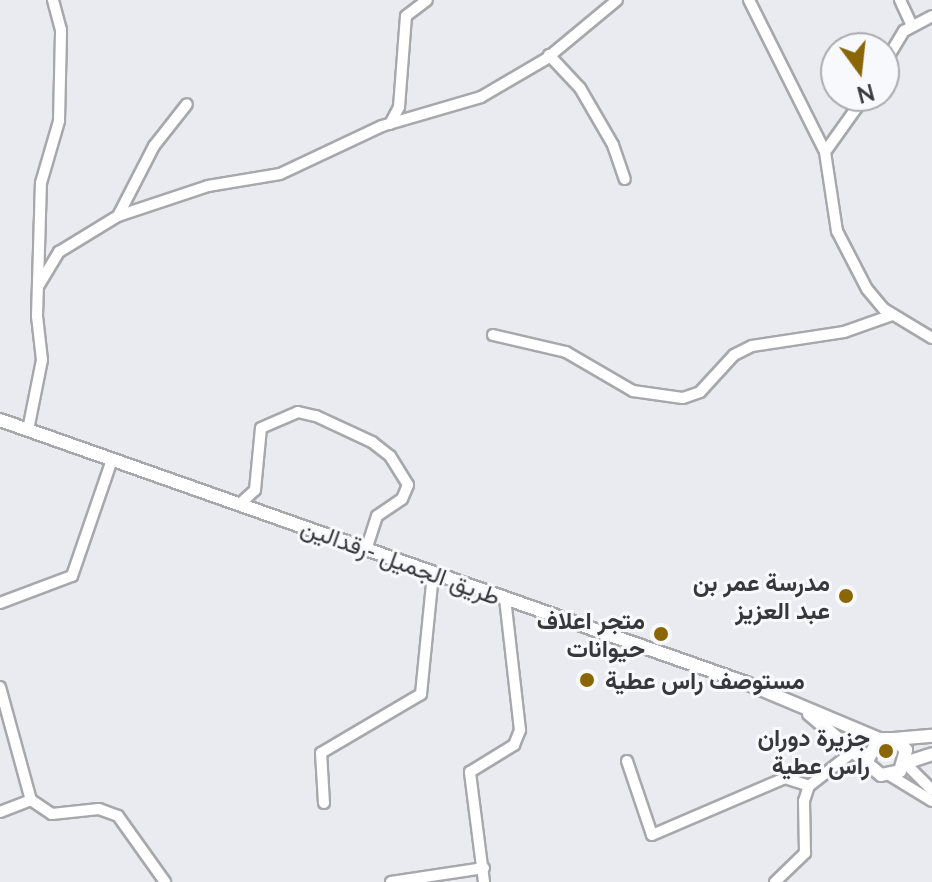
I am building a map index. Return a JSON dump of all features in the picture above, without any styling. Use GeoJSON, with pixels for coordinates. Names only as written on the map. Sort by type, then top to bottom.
{"type":"FeatureCollection","features":[{"type":"Feature","properties":{"kind":"main road","name":"طريق الجميل -رقدالين"},"geometry":{"type":"LineString","coordinates":[[0,420],[746,683],[800,707]]}},
{"type":"Feature","properties":{"kind":"main road"},"geometry":{"type":"LineString","coordinates":[[800,707],[879,739],[932,736]]}},
{"type":"Feature","properties":{"kind":"main road"},"geometry":{"type":"LineString","coordinates":[[800,707],[868,759],[876,772],[891,776],[905,763],[932,754]]}},
{"type":"Feature","properties":{"kind":"main road"},"geometry":{"type":"LineString","coordinates":[[868,759],[879,739]]}},
{"type":"Feature","properties":{"kind":"main road"},"geometry":{"type":"LineString","coordinates":[[894,739],[906,750],[905,763]]}},
{"type":"Feature","properties":{"kind":"street"},"geometry":{"type":"LineString","coordinates":[[28,430],[42,360],[39,246],[44,168],[59,121],[61,30],[53,0]]}},
{"type":"Feature","properties":{"kind":"street"},"geometry":{"type":"LineString","coordinates":[[390,124],[399,107],[406,16],[427,0]]}},
{"type":"Feature","properties":{"kind":"street"},"geometry":{"type":"LineString","coordinates":[[39,285],[59,252],[118,216],[208,186],[280,174],[390,124],[481,97],[549,55],[617,0]]}},
{"type":"Feature","properties":{"kind":"street"},"geometry":{"type":"LineString","coordinates":[[749,0],[825,152],[837,231],[867,289],[892,315],[932,338]]}},
{"type":"Feature","properties":{"kind":"street"},"geometry":{"type":"LineString","coordinates":[[900,0],[911,24]]}},
{"type":"Feature","properties":{"kind":"street"},"geometry":{"type":"LineString","coordinates":[[900,40],[911,24],[932,16]]}},
{"type":"Feature","properties":{"kind":"street"},"geometry":{"type":"LineString","coordinates":[[549,55],[580,88],[613,145],[625,179]]}},
{"type":"Feature","properties":{"kind":"street"},"geometry":{"type":"LineString","coordinates":[[118,216],[154,146],[187,104]]}},
{"type":"Feature","properties":{"kind":"street"},"geometry":{"type":"LineString","coordinates":[[825,152],[854,112]]}},
{"type":"Feature","properties":{"kind":"street"},"geometry":{"type":"LineString","coordinates":[[39,246],[59,252]]}},
{"type":"Feature","properties":{"kind":"street"},"geometry":{"type":"LineString","coordinates":[[493,335],[566,352],[633,391],[683,398],[700,392],[734,355],[752,346],[844,332],[892,315]]}},
{"type":"Feature","properties":{"kind":"street"},"geometry":{"type":"LineString","coordinates":[[241,503],[255,490],[261,428],[298,412],[316,416],[372,442],[390,456],[408,485],[402,499],[377,516],[366,550]]}},
{"type":"Feature","properties":{"kind":"street"},"geometry":{"type":"LineString","coordinates":[[0,603],[72,576],[112,460]]}},
{"type":"Feature","properties":{"kind":"street"},"geometry":{"type":"LineString","coordinates":[[324,803],[321,753],[421,694],[433,573]]}},
{"type":"Feature","properties":{"kind":"street"},"geometry":{"type":"LineString","coordinates":[[484,882],[470,772],[514,745],[520,730],[505,598]]}},
{"type":"Feature","properties":{"kind":"street"},"geometry":{"type":"LineString","coordinates":[[0,687],[31,800],[52,814],[108,809],[130,829],[165,882]]}},
{"type":"Feature","properties":{"kind":"street"},"geometry":{"type":"LineString","coordinates":[[775,882],[805,853],[804,801],[809,786],[855,750]]}},
{"type":"Feature","properties":{"kind":"street"},"geometry":{"type":"LineString","coordinates":[[627,761],[652,835],[785,778],[809,786]]}},
{"type":"Feature","properties":{"kind":"street"},"geometry":{"type":"LineString","coordinates":[[905,763],[932,790]]}},
{"type":"Feature","properties":{"kind":"street"},"geometry":{"type":"LineString","coordinates":[[891,776],[932,801]]}},
{"type":"Feature","properties":{"kind":"street"},"geometry":{"type":"LineString","coordinates":[[0,812],[31,800]]}},
{"type":"Feature","properties":{"kind":"street"},"geometry":{"type":"LineString","coordinates":[[391,882],[484,868]]}},
{"type":"Feature","properties":{"kind":"place","name":"مدرسة عمر بن عبد العزيز"},"geometry":{"type":"Point","coordinates":[846,596]}},
{"type":"Feature","properties":{"kind":"place","name":"متجر اعلاف حيوانات"},"geometry":{"type":"Point","coordinates":[661,634]}},
{"type":"Feature","properties":{"kind":"place","name":"مستوصف راس عطية"},"geometry":{"type":"Point","coordinates":[587,680]}},
{"type":"Feature","properties":{"kind":"place","name":"جزيرة دوران راس عطية"},"geometry":{"type":"Point","coordinates":[886,751]}}]}
